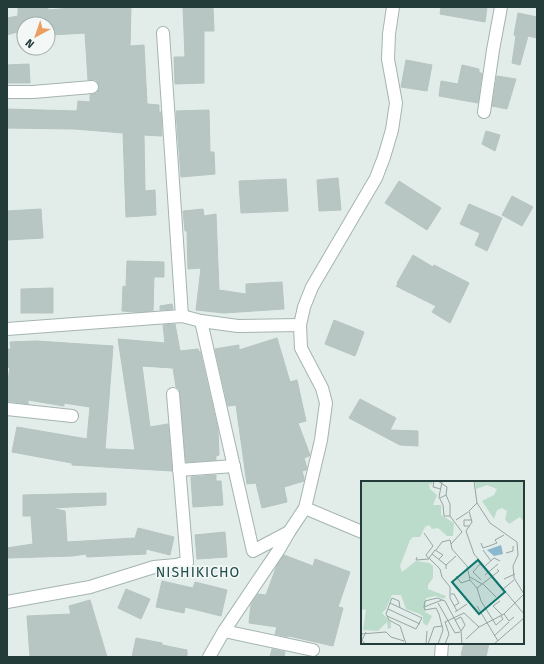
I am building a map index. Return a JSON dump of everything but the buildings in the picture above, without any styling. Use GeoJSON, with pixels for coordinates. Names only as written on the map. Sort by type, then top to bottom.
{"type":"FeatureCollection","features":[{"type":"Feature","properties":{"kind":"street"},"geometry":{"type":"LineString","coordinates":[[209,657],[224,631],[305,508],[321,440],[326,403],[322,388],[301,348],[300,325],[304,307],[312,287],[376,178],[392,130],[396,103],[388,59],[389,34],[393,7]]}},
{"type":"Feature","properties":{"kind":"street"},"geometry":{"type":"LineString","coordinates":[[484,112],[501,7]]}},
{"type":"Feature","properties":{"kind":"street"},"geometry":{"type":"LineString","coordinates":[[163,33],[182,316]]}},
{"type":"Feature","properties":{"kind":"street"},"geometry":{"type":"LineString","coordinates":[[7,92],[33,92],[92,87]]}},
{"type":"Feature","properties":{"kind":"street"},"geometry":{"type":"LineString","coordinates":[[7,329],[182,316],[201,321],[238,326],[300,325]]}},
{"type":"Feature","properties":{"kind":"street"},"geometry":{"type":"LineString","coordinates":[[201,321],[253,551],[289,532]]}},
{"type":"Feature","properties":{"kind":"street"},"geometry":{"type":"LineString","coordinates":[[7,602],[90,587],[154,567],[176,565],[187,562],[173,394]]}},
{"type":"Feature","properties":{"kind":"street"},"geometry":{"type":"LineString","coordinates":[[7,409],[72,416]]}},
{"type":"Feature","properties":{"kind":"street"},"geometry":{"type":"LineString","coordinates":[[179,470],[234,466]]}},
{"type":"Feature","properties":{"kind":"street"},"geometry":{"type":"LineString","coordinates":[[305,508],[361,532]]}},
{"type":"Feature","properties":{"kind":"street"},"geometry":{"type":"LineString","coordinates":[[224,631],[313,650]]}},
{"type":"Feature","properties":{"kind":"street"},"geometry":{"type":"LineString","coordinates":[[441,657],[442,644]]}},
{"type":"Feature","properties":{"kind":"district","name":"NISHIKICHO"},"geometry":{"type":"Point","coordinates":[198,572]}}]}
